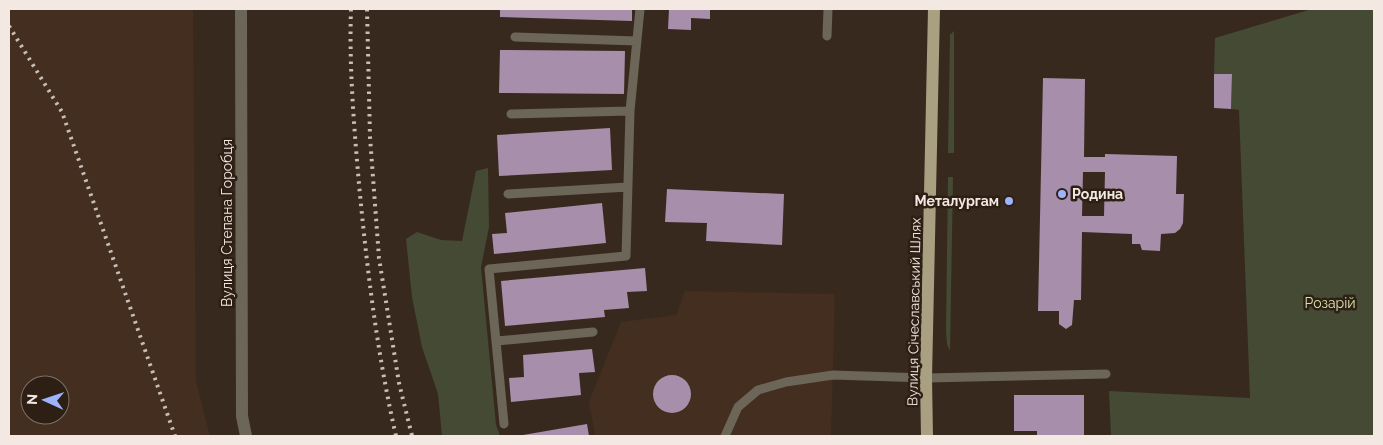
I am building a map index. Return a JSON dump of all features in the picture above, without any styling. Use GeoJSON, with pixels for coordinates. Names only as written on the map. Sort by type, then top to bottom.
{"type":"FeatureCollection","features":[{"type":"Feature","properties":{"kind":"main road","name":"Вулиця Січеславський Шлях"},"geometry":{"type":"LineString","coordinates":[[927,436],[926,378],[934,9]]}},
{"type":"Feature","properties":{"kind":"street","name":"Вулиця Степана Горобця"},"geometry":{"type":"LineString","coordinates":[[241,9],[242,416],[246,436]]}},
{"type":"Feature","properties":{"kind":"lane"},"geometry":{"type":"LineString","coordinates":[[504,424],[497,341],[488,269],[626,256],[630,111],[640,9]]}},
{"type":"Feature","properties":{"kind":"lane"},"geometry":{"type":"LineString","coordinates":[[827,36],[828,9]]}},
{"type":"Feature","properties":{"kind":"lane"},"geometry":{"type":"LineString","coordinates":[[515,37],[637,40]]}},
{"type":"Feature","properties":{"kind":"lane"},"geometry":{"type":"LineString","coordinates":[[511,114],[630,111]]}},
{"type":"Feature","properties":{"kind":"lane"},"geometry":{"type":"LineString","coordinates":[[508,194],[628,187]]}},
{"type":"Feature","properties":{"kind":"lane"},"geometry":{"type":"LineString","coordinates":[[497,341],[593,332]]}},
{"type":"Feature","properties":{"kind":"lane"},"geometry":{"type":"LineString","coordinates":[[725,436],[738,407],[758,390],[786,382],[833,375],[926,378],[1106,374]]}},
{"type":"Feature","properties":{"kind":"shaded area"},"geometry":{"type":"Polygon","coordinates":[[[9,9],[193,9],[196,381],[210,436],[9,436],[9,9]]]}},
{"type":"Feature","properties":{"kind":"shaded area"},"geometry":{"type":"Polygon","coordinates":[[[685,291],[835,294],[831,436],[595,436],[589,402],[621,322],[676,315],[685,291]]]}},
{"type":"Feature","properties":{"kind":"green space","name":"Розарій"},"geometry":{"type":"Polygon","coordinates":[[[1312,9],[1374,9],[1374,436],[1111,436],[1109,391],[1250,398],[1239,110],[1231,109],[1232,74],[1214,74],[1215,38],[1312,9]]]}},
{"type":"Feature","properties":{"kind":"green space"},"geometry":{"type":"Polygon","coordinates":[[[954,31],[954,153],[948,153],[950,35],[954,31]]]}},
{"type":"Feature","properties":{"kind":"green space"},"geometry":{"type":"Polygon","coordinates":[[[488,168],[489,227],[481,267],[496,425],[500,436],[442,436],[438,394],[422,347],[412,297],[406,239],[417,232],[441,240],[462,241],[476,171],[488,168]]]}},
{"type":"Feature","properties":{"kind":"green space"},"geometry":{"type":"Polygon","coordinates":[[[948,177],[953,177],[950,351],[947,344],[946,331],[948,177]]]}},
{"type":"Feature","properties":{"kind":"building"},"geometry":{"type":"Polygon","coordinates":[[[500,9],[632,9],[632,21],[500,17],[500,9]]]}},
{"type":"Feature","properties":{"kind":"building"},"geometry":{"type":"Polygon","coordinates":[[[669,9],[710,9],[710,19],[691,18],[691,30],[668,29],[669,9]]]}},
{"type":"Feature","properties":{"kind":"building"},"geometry":{"type":"Polygon","coordinates":[[[500,50],[625,51],[624,94],[499,93],[500,50]]]}},
{"type":"Feature","properties":{"kind":"building"},"geometry":{"type":"Polygon","coordinates":[[[1214,74],[1232,74],[1231,109],[1214,108],[1214,74]]]}},
{"type":"Feature","properties":{"kind":"building"},"geometry":{"type":"Polygon","coordinates":[[[1043,78],[1085,79],[1084,157],[1105,157],[1105,154],[1177,156],[1176,194],[1184,194],[1183,223],[1175,233],[1161,234],[1160,251],[1142,250],[1140,244],[1132,244],[1132,234],[1082,232],[1081,300],[1074,300],[1072,325],[1066,329],[1059,324],[1059,311],[1038,311],[1043,78]],[[1083,172],[1082,216],[1104,216],[1105,172],[1083,172]]]}},
{"type":"Feature","properties":{"kind":"building"},"geometry":{"type":"Polygon","coordinates":[[[610,128],[612,170],[499,176],[497,135],[610,128]]]}},
{"type":"Feature","properties":{"kind":"building"},"geometry":{"type":"Polygon","coordinates":[[[667,189],[784,194],[782,245],[706,241],[707,223],[665,222],[667,189]]]}},
{"type":"Feature","properties":{"kind":"building"},"geometry":{"type":"Polygon","coordinates":[[[602,203],[606,243],[494,254],[492,234],[507,233],[505,213],[602,203]]]}},
{"type":"Feature","properties":{"kind":"building"},"geometry":{"type":"Polygon","coordinates":[[[645,268],[647,291],[627,292],[629,308],[604,310],[605,317],[505,326],[501,281],[645,268]]]}},
{"type":"Feature","properties":{"kind":"building"},"geometry":{"type":"Polygon","coordinates":[[[592,349],[595,372],[579,373],[581,395],[511,402],[509,378],[524,377],[523,355],[592,349]]]}},
{"type":"Feature","properties":{"kind":"building"},"geometry":{"type":"Polygon","coordinates":[[[672,375],[686,380],[691,394],[686,408],[672,413],[658,408],[653,394],[658,380],[672,375]]]}},
{"type":"Feature","properties":{"kind":"building"},"geometry":{"type":"Polygon","coordinates":[[[1014,395],[1084,395],[1084,436],[1037,436],[1037,431],[1014,431],[1014,395]]]}},
{"type":"Feature","properties":{"kind":"building"},"geometry":{"type":"Polygon","coordinates":[[[587,424],[589,436],[523,436],[523,435],[587,424]]]}},
{"type":"Feature","properties":{"kind":"railway"},"geometry":{"type":"LineString","coordinates":[[351,9],[352,96],[362,216],[378,342],[396,436]]}},
{"type":"Feature","properties":{"kind":"railway"},"geometry":{"type":"LineString","coordinates":[[367,9],[370,137],[379,258],[399,383],[412,436]]}},
{"type":"Feature","properties":{"kind":"railway"},"geometry":{"type":"LineString","coordinates":[[9,26],[62,112],[175,436]]}},
{"type":"Feature","properties":{"kind":"place","name":"Родина"},"geometry":{"type":"Point","coordinates":[1062,194]}},
{"type":"Feature","properties":{"kind":"place","name":"Металургам"},"geometry":{"type":"Point","coordinates":[1009,201]}}]}
